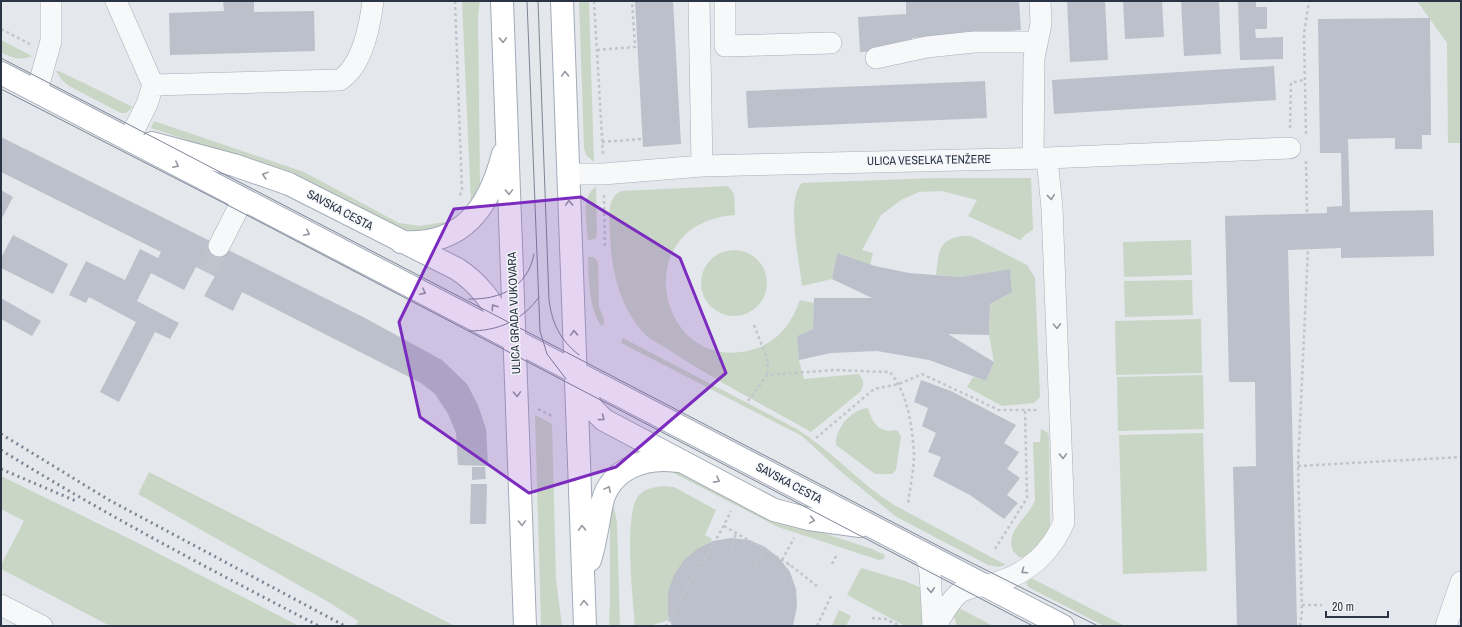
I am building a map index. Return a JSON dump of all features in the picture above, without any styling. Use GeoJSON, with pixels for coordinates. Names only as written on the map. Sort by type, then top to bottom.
{"type":"FeatureCollection","features":[{"type":"Feature","properties":{"kind":"main road","name":"ULICA GRADA VUKOVARA"},"geometry":{"type":"LineString","coordinates":[[502,1],[525,626]]}},
{"type":"Feature","properties":{"kind":"main road"},"geometry":{"type":"LineString","coordinates":[[562,1],[585,626]]}},
{"type":"Feature","properties":{"kind":"main road","name":"SAVSKA CESTA"},"geometry":{"type":"LineString","coordinates":[[1,73],[1063,626]]}},
{"type":"Feature","properties":{"kind":"main road"},"geometry":{"type":"LineString","coordinates":[[401,242],[425,242],[442,237],[463,227],[474,217],[485,201],[501,162],[507,139]]}},
{"type":"Feature","properties":{"kind":"main road","name":"SAVSKA CESTA"},"geometry":{"type":"LineString","coordinates":[[129,140],[170,146],[277,179],[457,270],[473,281],[493,304],[515,340]]}},
{"type":"Feature","properties":{"kind":"main road"},"geometry":{"type":"LineString","coordinates":[[576,372],[583,391],[597,415],[613,425],[774,510],[809,519],[874,527]]}},
{"type":"Feature","properties":{"kind":"main road"},"geometry":{"type":"LineString","coordinates":[[584,580],[593,549],[602,503],[606,492],[616,478],[625,470],[646,461],[657,459],[682,462]]}},
{"type":"Feature","properties":{"kind":"street"},"geometry":{"type":"LineString","coordinates":[[36,91],[51,41],[52,1]]}},
{"type":"Feature","properties":{"kind":"street"},"geometry":{"type":"LineString","coordinates":[[116,1],[153,84],[147,104],[129,140]]}},
{"type":"Feature","properties":{"kind":"street"},"geometry":{"type":"LineString","coordinates":[[153,84],[340,80],[349,74],[357,61],[371,16],[373,1]]}},
{"type":"Feature","properties":{"kind":"street"},"geometry":{"type":"LineString","coordinates":[[699,1],[702,166]]}},
{"type":"Feature","properties":{"kind":"street"},"geometry":{"type":"LineString","coordinates":[[725,1],[725,46],[832,43]]}},
{"type":"Feature","properties":{"kind":"street"},"geometry":{"type":"LineString","coordinates":[[934,626],[958,594],[970,588],[1006,580],[1028,568],[1048,550],[1058,535],[1064,522],[1052,208],[1040,158],[1034,58],[1041,24],[1040,1]]}},
{"type":"Feature","properties":{"kind":"street"},"geometry":{"type":"LineString","coordinates":[[876,58],[927,47],[974,42],[1037,42]]}},
{"type":"Feature","properties":{"kind":"street","name":"ULICA VESELKA TENŽERE"},"geometry":{"type":"LineString","coordinates":[[568,174],[603,174],[702,166],[1040,158],[1301,147]]}},
{"type":"Feature","properties":{"kind":"street"},"geometry":{"type":"LineString","coordinates":[[219,246],[243,199]]}},
{"type":"Feature","properties":{"kind":"street"},"geometry":{"type":"LineString","coordinates":[[926,555],[930,572],[934,626]]}},
{"type":"Feature","properties":{"kind":"street"},"geometry":{"type":"LineString","coordinates":[[1446,626],[1461,582]]}},
{"type":"Feature","properties":{"kind":"street"},"geometry":{"type":"LineString","coordinates":[[1,605],[42,626]]}},
{"type":"Feature","properties":{"kind":"path"},"geometry":{"type":"LineString","coordinates":[[455,1],[462,190],[455,203]]}},
{"type":"Feature","properties":{"kind":"path"},"geometry":{"type":"LineString","coordinates":[[594,1],[603,161]]}},
{"type":"Feature","properties":{"kind":"path"},"geometry":{"type":"LineString","coordinates":[[597,50],[635,48],[632,1]]}},
{"type":"Feature","properties":{"kind":"path"},"geometry":{"type":"LineString","coordinates":[[1301,147],[1304,80],[1304,34],[1310,1]]}},
{"type":"Feature","properties":{"kind":"path"},"geometry":{"type":"LineString","coordinates":[[1,29],[33,46]]}},
{"type":"Feature","properties":{"kind":"path"},"geometry":{"type":"LineString","coordinates":[[1304,80],[1291,83],[1301,147],[1307,213]]}},
{"type":"Feature","properties":{"kind":"path"},"geometry":{"type":"LineString","coordinates":[[602,142],[642,139]]}},
{"type":"Feature","properties":{"kind":"path"},"geometry":{"type":"LineString","coordinates":[[603,189],[605,248]]}},
{"type":"Feature","properties":{"kind":"path"},"geometry":{"type":"LineString","coordinates":[[1300,626],[1302,605],[1298,466],[1308,249]]}},
{"type":"Feature","properties":{"kind":"path"},"geometry":{"type":"LineString","coordinates":[[748,401],[767,375],[768,361],[754,325]]}},
{"type":"Feature","properties":{"kind":"path"},"geometry":{"type":"LineString","coordinates":[[767,375],[834,370],[890,372],[899,384],[907,404],[914,455],[908,504]]}},
{"type":"Feature","properties":{"kind":"path"},"geometry":{"type":"LineString","coordinates":[[816,438],[874,389],[899,384],[922,374],[999,410],[1043,410]]}},
{"type":"Feature","properties":{"kind":"path"},"geometry":{"type":"LineString","coordinates":[[538,409],[552,416]]}},
{"type":"Feature","properties":{"kind":"path"},"geometry":{"type":"LineString","coordinates":[[995,549],[1027,498],[1025,410]]}},
{"type":"Feature","properties":{"kind":"path"},"geometry":{"type":"LineString","coordinates":[[1298,466],[1461,458]]}},
{"type":"Feature","properties":{"kind":"path"},"geometry":{"type":"LineString","coordinates":[[665,626],[667,625],[678,601],[706,560],[732,510]]}},
{"type":"Feature","properties":{"kind":"path"},"geometry":{"type":"LineString","coordinates":[[724,526],[789,564],[818,587]]}},
{"type":"Feature","properties":{"kind":"path"},"geometry":{"type":"LineString","coordinates":[[731,549],[736,533]]}},
{"type":"Feature","properties":{"kind":"path"},"geometry":{"type":"LineString","coordinates":[[782,560],[794,537]]}},
{"type":"Feature","properties":{"kind":"path"},"geometry":{"type":"LineString","coordinates":[[756,566],[764,550]]}},
{"type":"Feature","properties":{"kind":"path"},"geometry":{"type":"LineString","coordinates":[[832,564],[837,554]]}},
{"type":"Feature","properties":{"kind":"path"},"geometry":{"type":"LineString","coordinates":[[781,582],[789,564]]}},
{"type":"Feature","properties":{"kind":"path"},"geometry":{"type":"LineString","coordinates":[[817,626],[832,594]]}},
{"type":"Feature","properties":{"kind":"path"},"geometry":{"type":"LineString","coordinates":[[1302,605],[1322,605]]}},
{"type":"Feature","properties":{"kind":"path"},"geometry":{"type":"LineString","coordinates":[[872,618],[886,619],[900,626]]}},
{"type":"Feature","properties":{"kind":"highlighted area"},"geometry":{"type":"Polygon","coordinates":[[[581,197],[680,258],[726,373],[616,467],[529,493],[420,417],[399,322],[454,209],[581,197]]]}},
{"type":"Feature","properties":{"kind":"green space"},"geometry":{"type":"Polygon","coordinates":[[[462,1],[480,1],[478,15],[480,185],[471,204],[462,1]]]}},
{"type":"Feature","properties":{"kind":"green space"},"geometry":{"type":"Polygon","coordinates":[[[579,1],[589,1],[594,162],[586,155],[584,148],[579,1]]]}},
{"type":"Feature","properties":{"kind":"green space"},"geometry":{"type":"Polygon","coordinates":[[[1417,1],[1461,1],[1461,143],[1448,143],[1447,43],[1417,1]]]}},
{"type":"Feature","properties":{"kind":"green space"},"geometry":{"type":"Polygon","coordinates":[[[1,40],[32,56],[20,59],[1,52],[1,40]]]}},
{"type":"Feature","properties":{"kind":"green space"},"geometry":{"type":"Polygon","coordinates":[[[56,71],[59,71],[133,107],[126,113],[121,113],[69,86],[62,80],[56,71]]]}},
{"type":"Feature","properties":{"kind":"green space"},"geometry":{"type":"Polygon","coordinates":[[[154,121],[304,172],[399,223],[420,226],[445,222],[448,226],[421,232],[403,230],[295,176],[151,128],[154,121]]]}},
{"type":"Feature","properties":{"kind":"green space"},"geometry":{"type":"Polygon","coordinates":[[[937,178],[1031,178],[1033,230],[1020,240],[968,216],[977,200],[942,191],[919,192],[901,200],[881,215],[862,250],[873,253],[870,265],[837,253],[832,279],[802,286],[794,217],[797,191],[802,183],[937,178]]]}},
{"type":"Feature","properties":{"kind":"green space"},"geometry":{"type":"Polygon","coordinates":[[[728,186],[734,194],[735,215],[700,224],[678,243],[667,268],[667,295],[676,320],[694,341],[719,352],[751,350],[768,343],[782,332],[792,317],[800,300],[814,303],[813,329],[797,336],[799,360],[804,379],[859,374],[862,379],[863,387],[860,392],[811,432],[704,372],[654,341],[642,331],[634,321],[622,298],[614,273],[609,217],[610,204],[616,195],[621,191],[728,186]]]}},
{"type":"Feature","properties":{"kind":"green space"},"geometry":{"type":"Polygon","coordinates":[[[596,187],[597,236],[595,239],[588,240],[586,204],[591,191],[596,187]]]}},
{"type":"Feature","properties":{"kind":"green space"},"geometry":{"type":"Polygon","coordinates":[[[971,236],[1027,265],[1035,278],[1040,397],[1034,403],[1002,406],[967,387],[973,377],[986,381],[994,362],[989,335],[990,304],[1012,292],[1010,269],[960,277],[936,275],[939,254],[944,244],[954,238],[971,236]]]}},
{"type":"Feature","properties":{"kind":"green space"},"geometry":{"type":"Polygon","coordinates":[[[1191,240],[1192,275],[1124,277],[1123,242],[1191,240]]]}},
{"type":"Feature","properties":{"kind":"green space"},"geometry":{"type":"Polygon","coordinates":[[[734,250],[747,253],[757,260],[764,270],[767,283],[764,296],[757,306],[747,313],[734,316],[721,313],[711,306],[704,296],[701,283],[704,270],[711,260],[721,253],[734,250]]]}},
{"type":"Feature","properties":{"kind":"green space"},"geometry":{"type":"Polygon","coordinates":[[[588,257],[594,257],[598,262],[599,307],[604,319],[604,324],[601,326],[591,301],[588,257]]]}},
{"type":"Feature","properties":{"kind":"green space"},"geometry":{"type":"Polygon","coordinates":[[[1192,280],[1193,315],[1125,317],[1124,281],[1192,280]]]}},
{"type":"Feature","properties":{"kind":"green space"},"geometry":{"type":"Polygon","coordinates":[[[1201,319],[1202,373],[1116,375],[1115,321],[1201,319]]]}},
{"type":"Feature","properties":{"kind":"green space"},"geometry":{"type":"Polygon","coordinates":[[[623,338],[797,429],[822,447],[869,487],[894,505],[1006,565],[998,567],[988,565],[895,516],[839,470],[802,436],[621,343],[623,338]]]}},
{"type":"Feature","properties":{"kind":"green space"},"geometry":{"type":"Polygon","coordinates":[[[1203,375],[1204,429],[1118,431],[1117,377],[1203,375]]]}},
{"type":"Feature","properties":{"kind":"green space"},"geometry":{"type":"Polygon","coordinates":[[[868,408],[874,423],[881,429],[891,431],[897,430],[901,436],[896,470],[892,474],[875,474],[836,445],[838,432],[845,421],[856,412],[868,408]]]}},
{"type":"Feature","properties":{"kind":"green space"},"geometry":{"type":"Polygon","coordinates":[[[535,415],[552,424],[556,579],[562,626],[541,626],[535,415]]]}},
{"type":"Feature","properties":{"kind":"green space"},"geometry":{"type":"Polygon","coordinates":[[[1041,429],[1047,432],[1049,436],[1050,526],[1043,541],[1026,558],[1019,557],[1013,551],[1011,543],[1012,536],[1018,524],[1032,507],[1035,500],[1033,442],[1040,442],[1041,429]]]}},
{"type":"Feature","properties":{"kind":"green space"},"geometry":{"type":"Polygon","coordinates":[[[1203,433],[1207,571],[1123,574],[1119,435],[1203,433]]]}},
{"type":"Feature","properties":{"kind":"green space"},"geometry":{"type":"Polygon","coordinates":[[[658,465],[673,466],[793,523],[872,549],[885,555],[884,559],[879,560],[778,527],[658,465]]]}},
{"type":"Feature","properties":{"kind":"green space"},"geometry":{"type":"Polygon","coordinates":[[[149,472],[455,626],[355,626],[358,621],[330,603],[138,494],[149,472]]]}},
{"type":"Feature","properties":{"kind":"green space"},"geometry":{"type":"Polygon","coordinates":[[[1,476],[138,543],[299,626],[110,626],[1,569],[1,565],[24,521],[1,509],[1,476]]]}},
{"type":"Feature","properties":{"kind":"green space"},"geometry":{"type":"Polygon","coordinates":[[[664,486],[674,487],[716,510],[705,535],[712,539],[668,620],[650,626],[635,626],[630,558],[631,519],[634,505],[641,493],[651,488],[664,486]]]}},
{"type":"Feature","properties":{"kind":"green space"},"geometry":{"type":"Polygon","coordinates":[[[610,505],[614,508],[617,522],[620,626],[609,626],[610,505]]]}},
{"type":"Feature","properties":{"kind":"green space"},"geometry":{"type":"Polygon","coordinates":[[[861,568],[905,581],[924,589],[923,626],[905,626],[847,595],[861,568]]]}},
{"type":"Feature","properties":{"kind":"green space"},"geometry":{"type":"Polygon","coordinates":[[[1031,578],[1125,626],[1104,626],[1028,587],[1026,583],[1031,578]]]}},
{"type":"Feature","properties":{"kind":"green space"},"geometry":{"type":"Polygon","coordinates":[[[955,606],[993,626],[957,626],[954,617],[955,606]]]}},
{"type":"Feature","properties":{"kind":"green space"},"geometry":{"type":"Polygon","coordinates":[[[839,610],[851,616],[846,626],[832,626],[839,610]]]}},
{"type":"Feature","properties":{"kind":"building"},"geometry":{"type":"Polygon","coordinates":[[[223,1],[254,1],[254,12],[314,11],[315,51],[170,55],[169,13],[224,11],[223,1]]]}},
{"type":"Feature","properties":{"kind":"building"},"geometry":{"type":"Polygon","coordinates":[[[635,1],[673,1],[681,144],[643,147],[635,1]]]}},
{"type":"Feature","properties":{"kind":"building"},"geometry":{"type":"Polygon","coordinates":[[[906,1],[1019,1],[1021,30],[912,38],[913,49],[860,52],[858,17],[906,14],[906,1]]]}},
{"type":"Feature","properties":{"kind":"building"},"geometry":{"type":"Polygon","coordinates":[[[1067,1],[1105,1],[1108,60],[1070,62],[1067,1]]]}},
{"type":"Feature","properties":{"kind":"building"},"geometry":{"type":"Polygon","coordinates":[[[1123,1],[1162,1],[1164,37],[1125,39],[1123,1]]]}},
{"type":"Feature","properties":{"kind":"building"},"geometry":{"type":"Polygon","coordinates":[[[1181,1],[1219,1],[1221,54],[1184,56],[1181,1]]]}},
{"type":"Feature","properties":{"kind":"building"},"geometry":{"type":"Polygon","coordinates":[[[1238,1],[1256,1],[1256,7],[1267,7],[1267,29],[1255,29],[1256,38],[1283,37],[1283,59],[1240,60],[1238,1]]]}},
{"type":"Feature","properties":{"kind":"building"},"geometry":{"type":"Polygon","coordinates":[[[1430,18],[1431,135],[1422,135],[1422,149],[1395,149],[1395,138],[1348,139],[1350,212],[1433,210],[1434,256],[1341,258],[1341,248],[1288,250],[1297,625],[1237,626],[1233,467],[1256,466],[1255,382],[1229,382],[1225,216],[1327,213],[1327,207],[1342,206],[1341,153],[1320,153],[1318,19],[1430,18]]]}},
{"type":"Feature","properties":{"kind":"building"},"geometry":{"type":"Polygon","coordinates":[[[1274,66],[1276,100],[1054,114],[1052,80],[1274,66]]]}},
{"type":"Feature","properties":{"kind":"building"},"geometry":{"type":"Polygon","coordinates":[[[985,81],[987,118],[748,128],[746,91],[985,81]]]}},
{"type":"Feature","properties":{"kind":"building"},"geometry":{"type":"Polygon","coordinates":[[[1,137],[365,318],[442,360],[467,384],[478,405],[486,429],[488,466],[458,465],[456,433],[448,414],[435,394],[421,383],[242,292],[233,311],[204,296],[215,276],[196,267],[184,290],[151,273],[137,301],[179,323],[170,339],[155,332],[119,402],[100,392],[136,322],[89,297],[86,303],[69,295],[86,261],[125,280],[140,249],[158,258],[161,252],[1,172],[1,137]]]}},
{"type":"Feature","properties":{"kind":"building"},"geometry":{"type":"Polygon","coordinates":[[[1,190],[13,197],[1,220],[1,190]]]}},
{"type":"Feature","properties":{"kind":"building"},"geometry":{"type":"Polygon","coordinates":[[[13,235],[68,264],[53,294],[1,268],[1,258],[13,235]]]}},
{"type":"Feature","properties":{"kind":"building"},"geometry":{"type":"Polygon","coordinates":[[[837,253],[875,266],[909,273],[960,277],[1010,269],[1012,292],[990,304],[989,335],[948,334],[994,362],[986,381],[929,360],[877,351],[831,353],[799,360],[797,336],[813,329],[814,298],[872,298],[832,279],[837,253]]]}},
{"type":"Feature","properties":{"kind":"building"},"geometry":{"type":"Polygon","coordinates":[[[1,298],[41,321],[32,336],[1,319],[1,298]]]}},
{"type":"Feature","properties":{"kind":"building"},"geometry":{"type":"Polygon","coordinates":[[[921,380],[951,391],[1016,425],[1004,443],[1019,452],[1007,469],[1020,478],[1007,495],[1018,503],[1004,519],[970,495],[933,476],[941,457],[928,452],[936,433],[922,426],[928,408],[914,402],[921,380]]]}},
{"type":"Feature","properties":{"kind":"building"},"geometry":{"type":"Polygon","coordinates":[[[472,467],[485,467],[486,479],[472,480],[472,467]]]}},
{"type":"Feature","properties":{"kind":"building"},"geometry":{"type":"Polygon","coordinates":[[[471,484],[487,484],[486,524],[470,524],[471,484]]]}},
{"type":"Feature","properties":{"kind":"building"},"geometry":{"type":"Polygon","coordinates":[[[731,538],[749,540],[765,547],[779,558],[790,572],[796,589],[797,606],[793,626],[672,626],[668,614],[668,592],[674,575],[684,560],[697,549],[713,541],[731,538]]]}},
{"type":"Feature","properties":{"kind":"tunnel"},"geometry":{"type":"LineString","coordinates":[[206,272],[219,246]]}},
{"type":"Feature","properties":{"kind":"tram line"},"geometry":{"type":"LineString","coordinates":[[527,1],[540,331],[547,354],[566,379]]}},
{"type":"Feature","properties":{"kind":"tram line"},"geometry":{"type":"LineString","coordinates":[[538,1],[549,300],[552,316],[558,330],[572,349],[579,355]]}},
{"type":"Feature","properties":{"kind":"tram line"},"geometry":{"type":"LineString","coordinates":[[1,58],[952,553],[1098,626]]}},
{"type":"Feature","properties":{"kind":"tram line"},"geometry":{"type":"LineString","coordinates":[[1,89],[216,199],[1033,626]]}},
{"type":"Feature","properties":{"kind":"tram line"},"geometry":{"type":"LineString","coordinates":[[469,299],[491,297],[502,294],[511,289],[526,275],[534,254]]}},
{"type":"Feature","properties":{"kind":"tram line"},"geometry":{"type":"LineString","coordinates":[[469,331],[490,329],[508,323],[525,312],[539,297]]}},
{"type":"Feature","properties":{"kind":"railway"},"geometry":{"type":"LineString","coordinates":[[1,434],[109,500],[345,626]]}},
{"type":"Feature","properties":{"kind":"railway"},"geometry":{"type":"LineString","coordinates":[[1,450],[118,519],[198,563],[319,626]]}},
{"type":"Feature","properties":{"kind":"railway"},"geometry":{"type":"LineString","coordinates":[[1,469],[76,501]]}}]}
